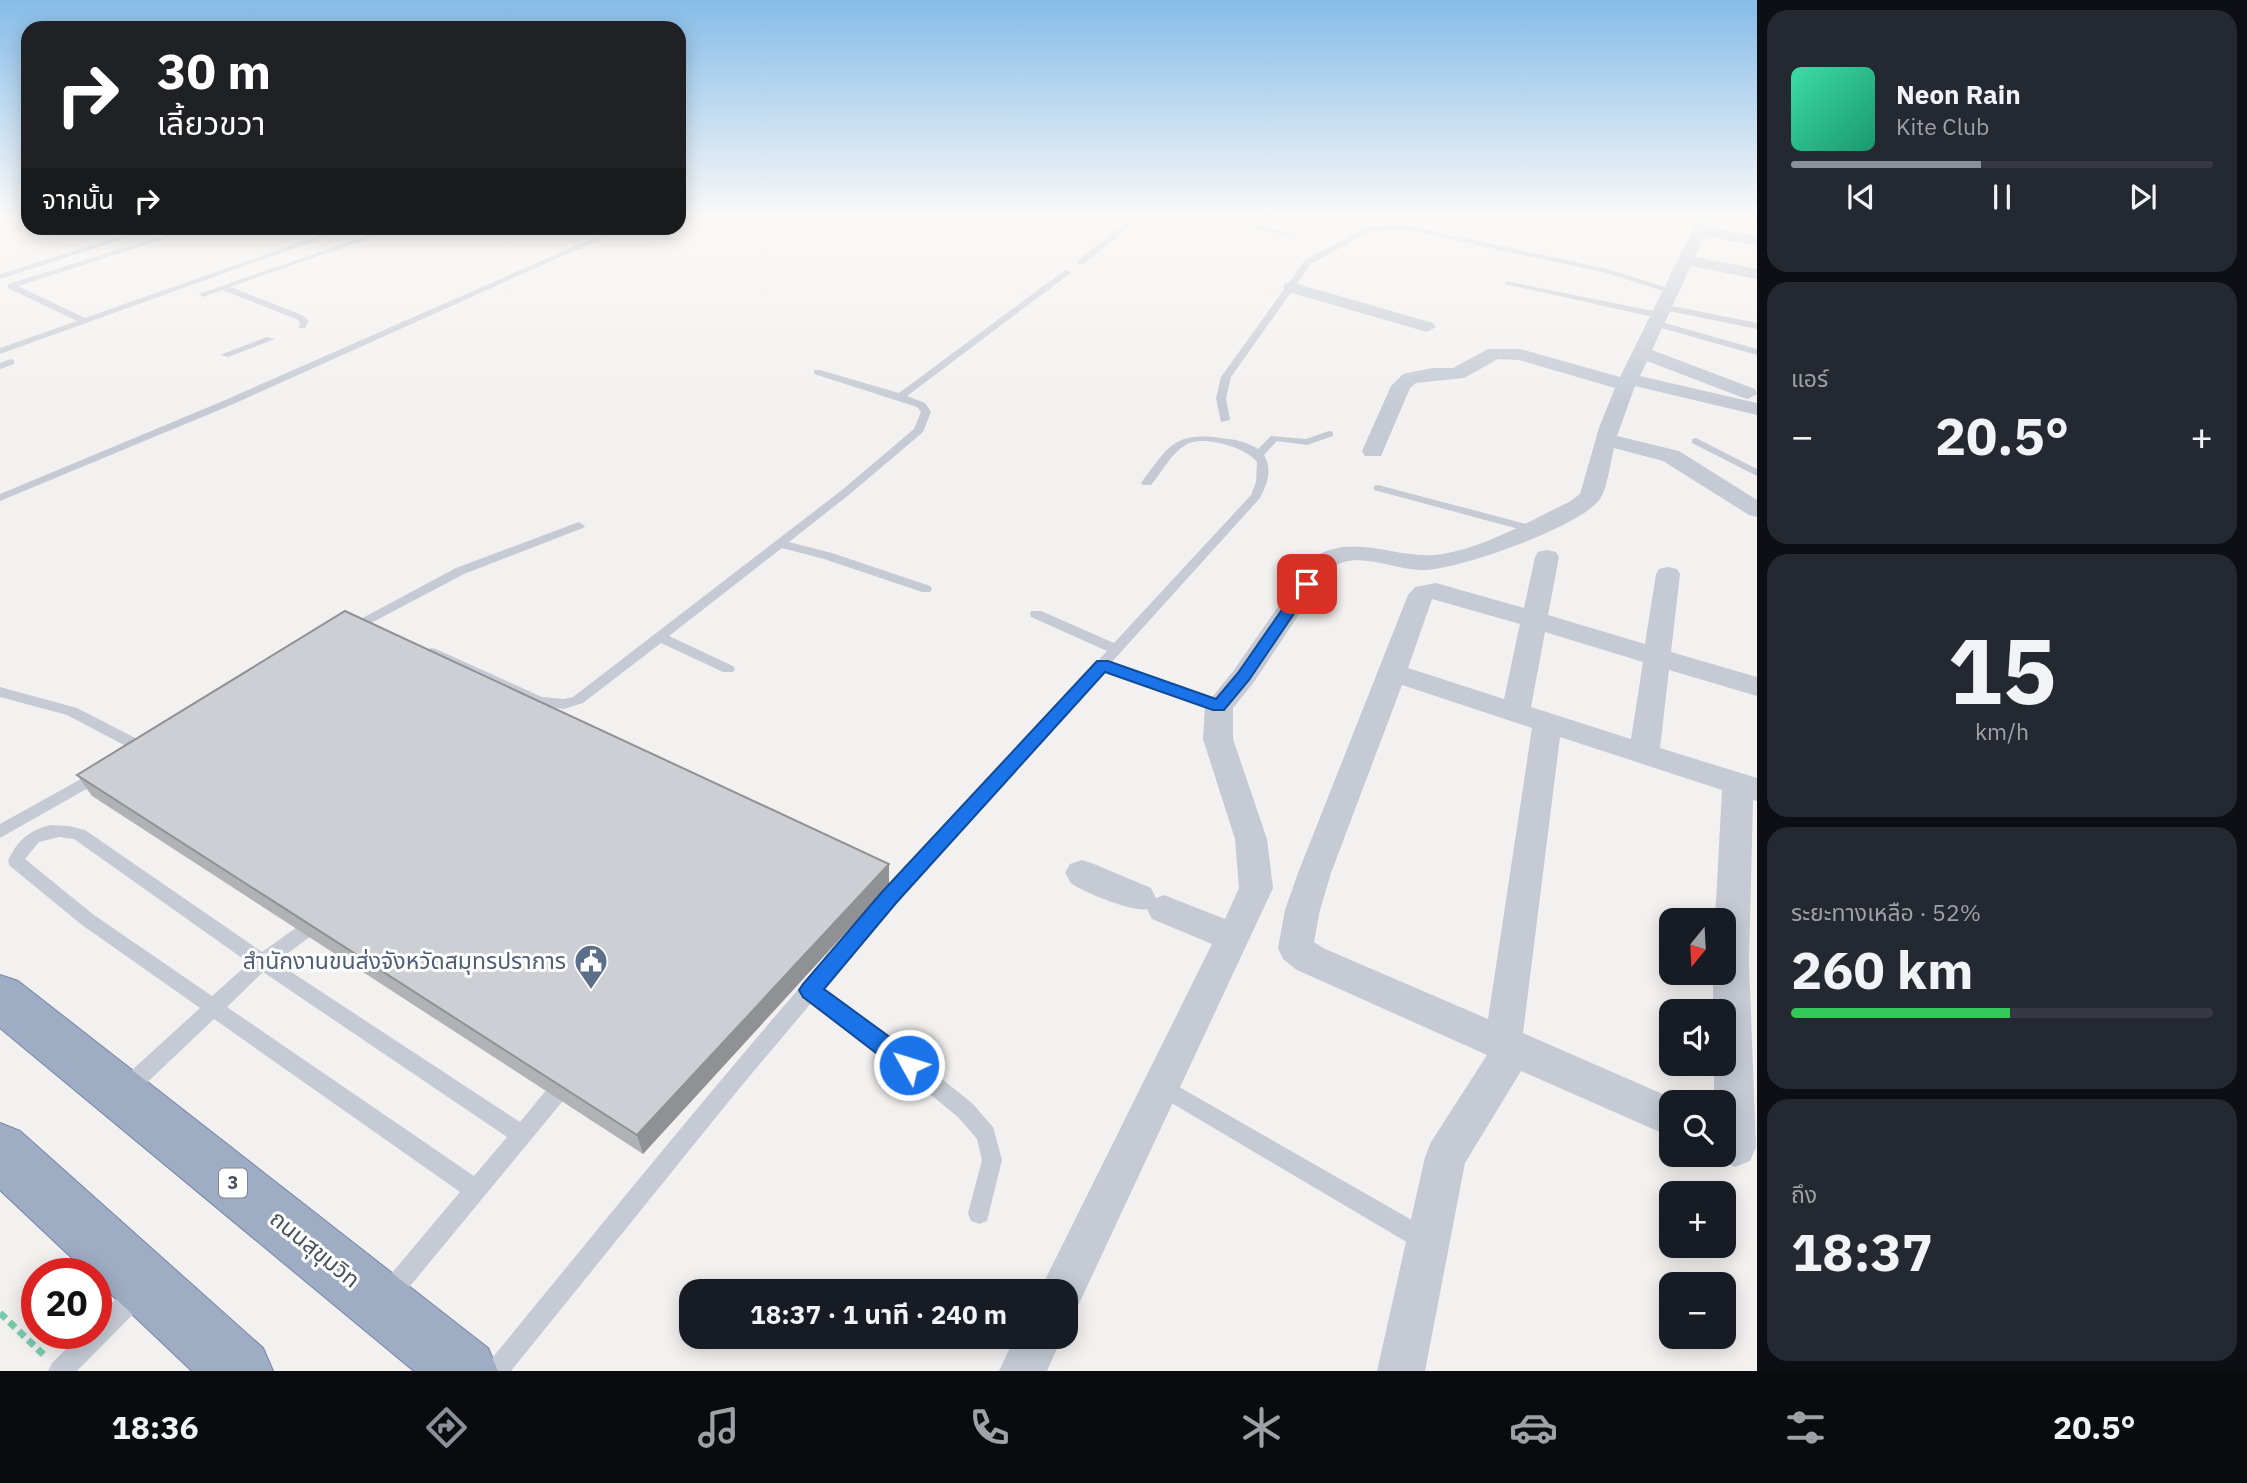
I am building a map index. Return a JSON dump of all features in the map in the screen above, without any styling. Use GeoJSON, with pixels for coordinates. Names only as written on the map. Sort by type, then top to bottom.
{"type":"FeatureCollection","features":[{"type":"Feature","properties":{"kind":"highway","name":"ถนนสุขุมวิท"},"geometry":{"type":"LineString","coordinates":[[0,997],[465,1371]]}},
{"type":"Feature","properties":{"kind":"highway"},"geometry":{"type":"LineString","coordinates":[[0,1152],[240,1371]]}},
{"type":"Feature","properties":{"kind":"street"},"geometry":{"type":"LineString","coordinates":[[1067,1279],[1160,1084],[1234,938],[1256,887],[1251,839],[1218,739],[1219,706],[1244,676],[1320,564],[1331,554],[1343,551],[1366,552],[1422,563],[1459,560],[1577,507],[1590,497],[1606,439],[1628,382],[1676,279]]}},
{"type":"Feature","properties":{"kind":"street"},"geometry":{"type":"LineString","coordinates":[[1291,288],[1427,327]]}},
{"type":"Feature","properties":{"kind":"street"},"geometry":{"type":"LineString","coordinates":[[1373,451],[1401,386],[1410,378],[1432,374],[1457,374],[1495,352],[1520,355],[1628,382],[1757,409]]}},
{"type":"Feature","properties":{"kind":"street"},"geometry":{"type":"LineString","coordinates":[[1643,353],[1738,387],[1757,397]]}},
{"type":"Feature","properties":{"kind":"street"},"geometry":{"type":"LineString","coordinates":[[1606,439],[1671,456],[1757,509]]}},
{"type":"Feature","properties":{"kind":"street"},"geometry":{"type":"LineString","coordinates":[[1516,711],[1547,557]]}},
{"type":"Feature","properties":{"kind":"street"},"geometry":{"type":"LineString","coordinates":[[1644,755],[1668,574]]}},
{"type":"Feature","properties":{"kind":"street"},"geometry":{"type":"LineString","coordinates":[[1659,1113],[1310,959],[1296,948],[1297,930],[1319,860],[1393,673],[1417,601],[1424,592],[1436,591],[1454,595],[1656,659],[1757,687]]}},
{"type":"Feature","properties":{"kind":"street"},"geometry":{"type":"LineString","coordinates":[[1393,673],[1748,787],[1731,961],[1739,1149]]}},
{"type":"Feature","properties":{"kind":"street"},"geometry":{"type":"LineString","coordinates":[[1401,1371],[1446,1157],[1508,1045],[1547,723]]}},
{"type":"Feature","properties":{"kind":"street"},"geometry":{"type":"LineString","coordinates":[[1082,873],[1234,938]]}},
{"type":"Feature","properties":{"kind":"street"},"geometry":{"type":"LineString","coordinates":[[1023,1371],[1033,1349]]}},
{"type":"Feature","properties":{"kind":"lane"},"geometry":{"type":"LineString","coordinates":[[0,288],[33,279]]}},
{"type":"Feature","properties":{"kind":"lane"},"geometry":{"type":"LineString","coordinates":[[2,349],[200,279]]}},
{"type":"Feature","properties":{"kind":"lane"},"geometry":{"type":"LineString","coordinates":[[203,294],[245,279]]}},
{"type":"Feature","properties":{"kind":"lane"},"geometry":{"type":"LineString","coordinates":[[0,498],[227,403],[506,279]]}},
{"type":"Feature","properties":{"kind":"lane"},"geometry":{"type":"LineString","coordinates":[[900,397],[1059,279]]}},
{"type":"Feature","properties":{"kind":"lane"},"geometry":{"type":"LineString","coordinates":[[1225,420],[1220,401],[1221,387],[1226,377],[1297,279]]}},
{"type":"Feature","properties":{"kind":"lane"},"geometry":{"type":"LineString","coordinates":[[1619,279],[1690,332],[1757,352]]}},
{"type":"Feature","properties":{"kind":"lane"},"geometry":{"type":"LineString","coordinates":[[1509,283],[1757,326]]}},
{"type":"Feature","properties":{"kind":"lane"},"geometry":{"type":"LineString","coordinates":[[11,286],[83,320]]}},
{"type":"Feature","properties":{"kind":"lane"},"geometry":{"type":"LineString","coordinates":[[222,287],[299,317],[305,321],[302,326]]}},
{"type":"Feature","properties":{"kind":"lane"},"geometry":{"type":"LineString","coordinates":[[1690,332],[1697,319]]}},
{"type":"Feature","properties":{"kind":"lane"},"geometry":{"type":"LineString","coordinates":[[225,355],[270,339]]}},
{"type":"Feature","properties":{"kind":"lane"},"geometry":{"type":"LineString","coordinates":[[0,366],[11,362]]}},
{"type":"Feature","properties":{"kind":"lane"},"geometry":{"type":"LineString","coordinates":[[416,645],[540,702],[564,704],[578,699],[846,492],[919,430],[926,412],[920,405],[817,372]]}},
{"type":"Feature","properties":{"kind":"lane"},"geometry":{"type":"LineString","coordinates":[[1259,454],[1275,438],[1307,442],[1329,434]]}},
{"type":"Feature","properties":{"kind":"lane"},"geometry":{"type":"LineString","coordinates":[[496,1371],[889,898],[1256,496],[1265,479],[1265,468],[1259,454],[1241,444],[1196,438],[1185,441],[1178,447],[1147,483]]}},
{"type":"Feature","properties":{"kind":"lane"},"geometry":{"type":"LineString","coordinates":[[1696,442],[1757,473]]}},
{"type":"Feature","properties":{"kind":"lane"},"geometry":{"type":"LineString","coordinates":[[1378,488],[1530,528]]}},
{"type":"Feature","properties":{"kind":"lane"},"geometry":{"type":"LineString","coordinates":[[331,639],[460,571],[579,526]]}},
{"type":"Feature","properties":{"kind":"lane"},"geometry":{"type":"LineString","coordinates":[[779,543],[828,555],[926,589]]}},
{"type":"Feature","properties":{"kind":"lane"},"geometry":{"type":"LineString","coordinates":[[1036,614],[1117,650]]}},
{"type":"Feature","properties":{"kind":"lane"},"geometry":{"type":"LineString","coordinates":[[363,621],[380,629]]}},
{"type":"Feature","properties":{"kind":"lane"},"geometry":{"type":"LineString","coordinates":[[660,637],[728,669]]}},
{"type":"Feature","properties":{"kind":"lane"},"geometry":{"type":"LineString","coordinates":[[1102,665],[1219,706]]}},
{"type":"Feature","properties":{"kind":"lane"},"geometry":{"type":"LineString","coordinates":[[0,692],[72,710],[144,749]]}},
{"type":"Feature","properties":{"kind":"lane"},"geometry":{"type":"LineString","coordinates":[[0,832],[108,770]]}},
{"type":"Feature","properties":{"kind":"lane"},"geometry":{"type":"LineString","coordinates":[[475,1190],[88,920],[16,862],[21,849],[42,833],[61,829],[79,834],[262,962],[522,1135]]}},
{"type":"Feature","properties":{"kind":"lane"},"geometry":{"type":"LineString","coordinates":[[121,1094],[262,962],[336,910]]}},
{"type":"Feature","properties":{"kind":"lane"},"geometry":{"type":"LineString","coordinates":[[810,990],[872,1035],[965,1110],[986,1134],[992,1160],[979,1213]]}},
{"type":"Feature","properties":{"kind":"lane"},"geometry":{"type":"LineString","coordinates":[[383,1303],[573,1074]]}},
{"type":"Feature","properties":{"kind":"lane"},"geometry":{"type":"LineString","coordinates":[[1160,1084],[1428,1242]]}},
{"type":"Feature","properties":{"kind":"lane"},"geometry":{"type":"LineString","coordinates":[[60,1371],[147,1285]]}},
{"type":"Feature","properties":{"kind":"path"},"geometry":{"type":"LineString","coordinates":[[0,1313],[60,1371]]}},
{"type":"Feature","properties":{"kind":"building","name":"สำนักงานขนส่งจังหวัดสมุทรปราการ"},"geometry":{"type":"Polygon","coordinates":[[[345,611],[889,864],[637,1135],[77,775],[345,611]]]}},
{"type":"Feature","properties":{"kind":"place","name":"สำนักงานขนส่งจังหวัดสมุทรปราการ"},"geometry":{"type":"Point","coordinates":[591,991]}},
{"type":"Feature","properties":{"kind":"route"},"geometry":{"type":"LineString","coordinates":[[909,1065],[810,990],[889,898],[1102,665],[1219,706],[1244,676],[1307,584]]}}]}
